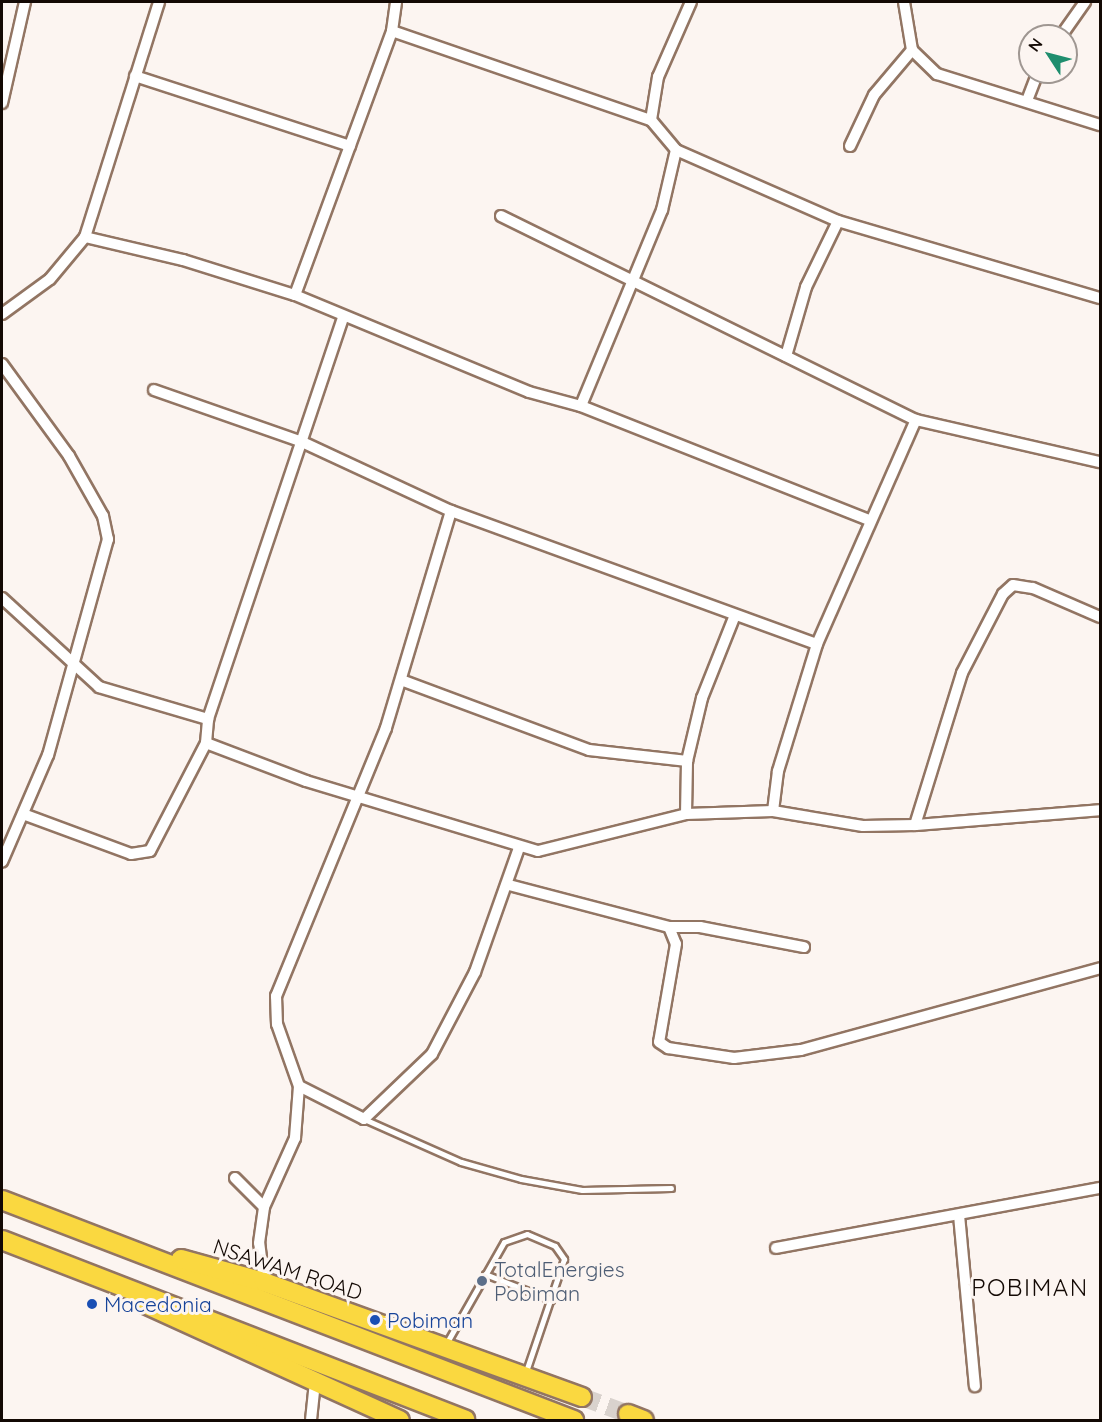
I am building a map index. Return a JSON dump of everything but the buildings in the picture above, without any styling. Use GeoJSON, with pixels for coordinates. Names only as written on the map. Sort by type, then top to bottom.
{"type":"FeatureCollection","features":[{"type":"Feature","properties":{"kind":"highway","name":"NSAWAM ROAD"},"geometry":{"type":"LineString","coordinates":[[2,1200],[574,1420]]}},
{"type":"Feature","properties":{"kind":"highway","name":"NSAWAM ROAD"},"geometry":{"type":"LineString","coordinates":[[78,1229],[264,1282],[524,1374],[582,1397]]}},
{"type":"Feature","properties":{"kind":"highway"},"geometry":{"type":"LineString","coordinates":[[2,1240],[465,1420]]}},
{"type":"Feature","properties":{"kind":"highway"},"geometry":{"type":"LineString","coordinates":[[105,1280],[173,1321],[400,1420]]}},
{"type":"Feature","properties":{"kind":"street"},"geometry":{"type":"LineString","coordinates":[[2,103],[19,48],[25,2]]}},
{"type":"Feature","properties":{"kind":"street"},"geometry":{"type":"LineString","coordinates":[[2,314],[50,279],[85,237],[159,2]]}},
{"type":"Feature","properties":{"kind":"street"},"geometry":{"type":"LineString","coordinates":[[295,295],[392,31],[396,2]]}},
{"type":"Feature","properties":{"kind":"street"},"geometry":{"type":"LineString","coordinates":[[651,120],[658,77],[691,2]]}},
{"type":"Feature","properties":{"kind":"street"},"geometry":{"type":"LineString","coordinates":[[904,2],[912,50],[937,74],[1028,98],[1101,125]]}},
{"type":"Feature","properties":{"kind":"street"},"geometry":{"type":"LineString","coordinates":[[1069,24],[1085,2]]}},
{"type":"Feature","properties":{"kind":"street"},"geometry":{"type":"LineString","coordinates":[[392,31],[651,120],[676,150],[838,221],[1101,298]]}},
{"type":"Feature","properties":{"kind":"street"},"geometry":{"type":"LineString","coordinates":[[850,146],[874,94],[912,50]]}},
{"type":"Feature","properties":{"kind":"street"},"geometry":{"type":"LineString","coordinates":[[135,76],[350,146]]}},
{"type":"Feature","properties":{"kind":"street"},"geometry":{"type":"LineString","coordinates":[[1028,98],[1033,84]]}},
{"type":"Feature","properties":{"kind":"street"},"geometry":{"type":"LineString","coordinates":[[581,406],[669,189],[676,150]]}},
{"type":"Feature","properties":{"kind":"street"},"geometry":{"type":"LineString","coordinates":[[501,216],[916,420],[1101,462]]}},
{"type":"Feature","properties":{"kind":"street"},"geometry":{"type":"LineString","coordinates":[[786,356],[806,287],[838,221]]}},
{"type":"Feature","properties":{"kind":"street"},"geometry":{"type":"LineString","coordinates":[[85,237],[183,260],[295,295],[343,317],[529,392],[581,406],[869,520]]}},
{"type":"Feature","properties":{"kind":"street"},"geometry":{"type":"LineString","coordinates":[[23,814],[143,856],[206,743],[208,719],[343,317]]}},
{"type":"Feature","properties":{"kind":"street"},"geometry":{"type":"LineString","coordinates":[[2,364],[69,456],[103,516],[108,539],[75,668],[23,814],[2,862]]}},
{"type":"Feature","properties":{"kind":"street"},"geometry":{"type":"LineString","coordinates":[[154,390],[300,441],[451,511],[817,644]]}},
{"type":"Feature","properties":{"kind":"street"},"geometry":{"type":"LineString","coordinates":[[773,811],[778,771],[817,644],[869,520],[916,420]]}},
{"type":"Feature","properties":{"kind":"street"},"geometry":{"type":"LineString","coordinates":[[264,1282],[259,1243],[264,1207],[295,1138],[299,1086],[277,1024],[276,996],[360,797],[401,680],[451,511]]}},
{"type":"Feature","properties":{"kind":"street"},"geometry":{"type":"LineString","coordinates":[[915,825],[962,673],[1003,594],[1012,585],[1033,588],[1101,617]]}},
{"type":"Feature","properties":{"kind":"street"},"geometry":{"type":"LineString","coordinates":[[2,598],[75,668],[99,687],[208,719]]}},
{"type":"Feature","properties":{"kind":"street"},"geometry":{"type":"LineString","coordinates":[[686,814],[687,761],[702,698],[735,615]]}},
{"type":"Feature","properties":{"kind":"street"},"geometry":{"type":"LineString","coordinates":[[401,680],[589,750],[687,761]]}},
{"type":"Feature","properties":{"kind":"street"},"geometry":{"type":"LineString","coordinates":[[206,743],[360,797],[519,848],[561,850],[627,826],[686,814],[773,811],[863,826],[915,825],[1101,810]]}},
{"type":"Feature","properties":{"kind":"street"},"geometry":{"type":"LineString","coordinates":[[299,1086],[364,1119],[432,1053],[475,972],[509,885],[519,848]]}},
{"type":"Feature","properties":{"kind":"street"},"geometry":{"type":"LineString","coordinates":[[509,885],[669,927],[700,927],[804,947]]}},
{"type":"Feature","properties":{"kind":"street"},"geometry":{"type":"LineString","coordinates":[[669,927],[676,944],[658,1041],[668,1048],[734,1058],[801,1050],[1101,968]]}},
{"type":"Feature","properties":{"kind":"street"},"geometry":{"type":"LineString","coordinates":[[235,1178],[264,1207]]}},
{"type":"Feature","properties":{"kind":"street"},"geometry":{"type":"LineString","coordinates":[[776,1248],[1101,1188]]}},
{"type":"Feature","properties":{"kind":"street"},"geometry":{"type":"LineString","coordinates":[[959,1215],[975,1386]]}},
{"type":"Feature","properties":{"kind":"street"},"geometry":{"type":"LineString","coordinates":[[311,1420],[315,1382]]}},
{"type":"Feature","properties":{"kind":"lane"},"geometry":{"type":"LineString","coordinates":[[364,1119],[461,1162],[521,1179],[582,1190],[671,1188]]}},
{"type":"Feature","properties":{"kind":"lane"},"geometry":{"type":"LineString","coordinates":[[445,1346],[504,1242],[527,1234],[561,1251],[562,1271],[524,1374]]}},
{"type":"Feature","properties":{"kind":"lane"},"geometry":{"type":"LineString","coordinates":[[485,1274],[551,1300]]}},
{"type":"Feature","properties":{"kind":"tunnel"},"geometry":{"type":"LineString","coordinates":[[582,1397],[628,1414]]}},
{"type":"Feature","properties":{"kind":"place","name":"TotalEnergies Pobiman"},"geometry":{"type":"Point","coordinates":[482,1281]}},
{"type":"Feature","properties":{"kind":"place","name":"Macedonia"},"geometry":{"type":"Point","coordinates":[92,1304]}},
{"type":"Feature","properties":{"kind":"place","name":"Pobiman"},"geometry":{"type":"Point","coordinates":[375,1320]}},
{"type":"Feature","properties":{"kind":"district","name":"POBIMAN"},"geometry":{"type":"Point","coordinates":[1030,1288]}}]}
